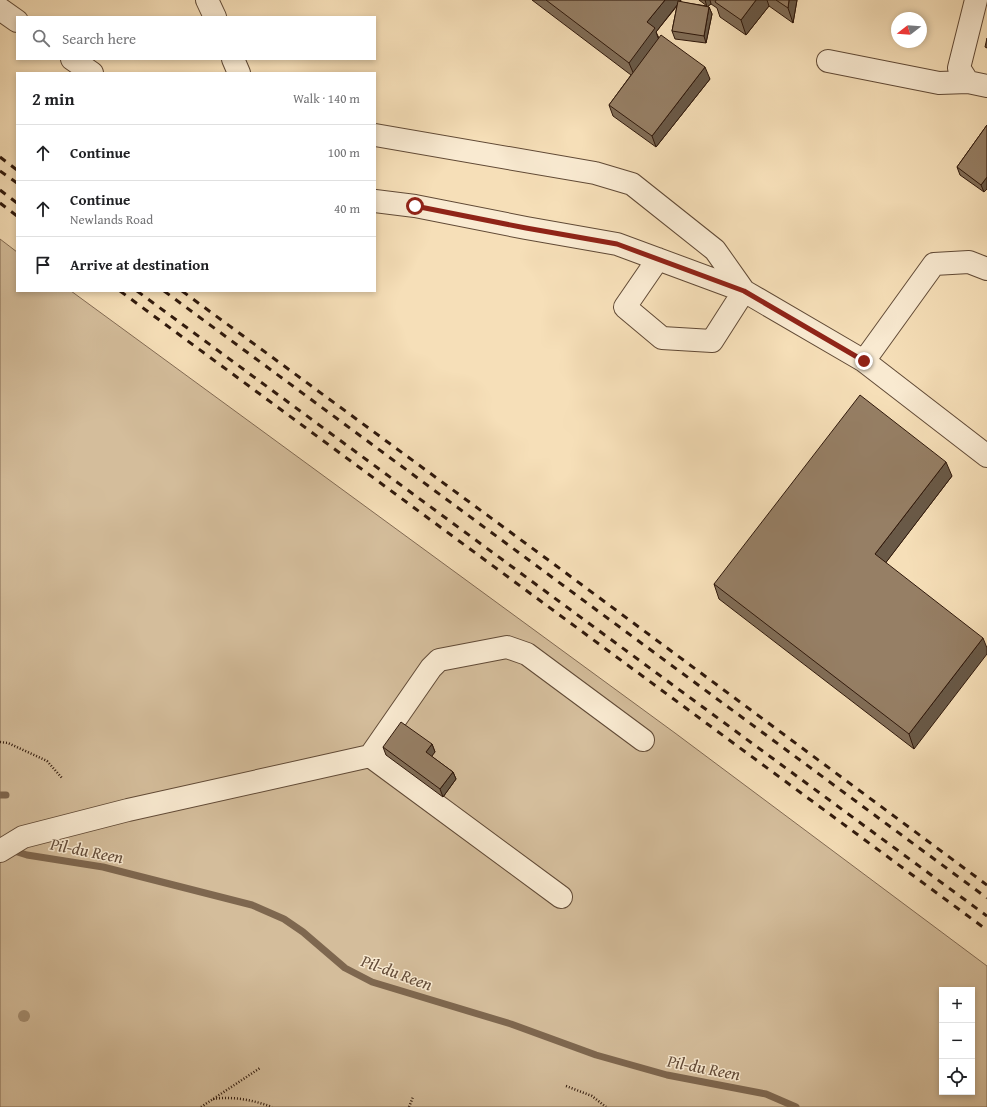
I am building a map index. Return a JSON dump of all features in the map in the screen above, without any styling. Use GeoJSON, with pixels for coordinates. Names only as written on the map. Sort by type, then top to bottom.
{"type":"FeatureCollection","features":[{"type":"Feature","properties":{"kind":"street"},"geometry":{"type":"LineString","coordinates":[[207,0],[215,16]]}},
{"type":"Feature","properties":{"kind":"street"},"geometry":{"type":"LineString","coordinates":[[976,0],[959,68],[978,84]]}},
{"type":"Feature","properties":{"kind":"street"},"geometry":{"type":"LineString","coordinates":[[0,9],[16,20]]}},
{"type":"Feature","properties":{"kind":"street"},"geometry":{"type":"LineString","coordinates":[[73,60],[91,72]]}},
{"type":"Feature","properties":{"kind":"street"},"geometry":{"type":"LineString","coordinates":[[233,60],[239,72]]}},
{"type":"Feature","properties":{"kind":"street"},"geometry":{"type":"LineString","coordinates":[[828,61],[938,83],[978,84]]}},
{"type":"Feature","properties":{"kind":"street"},"geometry":{"type":"LineString","coordinates":[[376,135],[596,173],[632,184],[715,250],[744,291]]}},
{"type":"Feature","properties":{"kind":"street"},"geometry":{"type":"LineString","coordinates":[[376,201],[415,206],[617,244],[744,291],[864,361],[987,456]]}},
{"type":"Feature","properties":{"kind":"street"},"geometry":{"type":"LineString","coordinates":[[658,259],[625,307],[662,338],[712,342],[744,291]]}},
{"type":"Feature","properties":{"kind":"street"},"geometry":{"type":"LineString","coordinates":[[864,361],[934,264],[969,262],[987,269]]}},
{"type":"Feature","properties":{"kind":"street"},"geometry":{"type":"LineString","coordinates":[[0,851],[23,837],[135,808],[370,756],[439,660],[507,647],[527,654],[643,740]]}},
{"type":"Feature","properties":{"kind":"street"},"geometry":{"type":"LineString","coordinates":[[370,756],[561,898]]}},
{"type":"Feature","properties":{"kind":"path"},"geometry":{"type":"LineString","coordinates":[[0,742],[8,743],[47,761],[62,778]]}},
{"type":"Feature","properties":{"kind":"path"},"geometry":{"type":"LineString","coordinates":[[201,1107],[260,1068]]}},
{"type":"Feature","properties":{"kind":"path"},"geometry":{"type":"LineString","coordinates":[[566,1086],[592,1096],[606,1107]]}},
{"type":"Feature","properties":{"kind":"path"},"geometry":{"type":"LineString","coordinates":[[409,1107],[413,1097]]}},
{"type":"Feature","properties":{"kind":"path"},"geometry":{"type":"LineString","coordinates":[[212,1099],[222,1098],[254,1101],[272,1107]]}},
{"type":"Feature","properties":{"kind":"shaded area"},"geometry":{"type":"Polygon","coordinates":[[[0,239],[16,251],[16,292],[72,292],[675,733],[987,966],[987,1107],[0,1107],[0,239]]]}},
{"type":"Feature","properties":{"kind":"building"},"geometry":{"type":"Polygon","coordinates":[[[546,0],[665,0],[647,22],[655,28],[629,63],[546,0]]]}},
{"type":"Feature","properties":{"kind":"building"},"geometry":{"type":"Polygon","coordinates":[[[716,0],[756,0],[741,20],[715,2],[716,0]]]}},
{"type":"Feature","properties":{"kind":"building"},"geometry":{"type":"Polygon","coordinates":[[[776,0],[789,0],[788,8],[776,0]]]}},
{"type":"Feature","properties":{"kind":"building"},"geometry":{"type":"Polygon","coordinates":[[[678,1],[709,7],[704,36],[672,31],[678,1]]]}},
{"type":"Feature","properties":{"kind":"building"},"geometry":{"type":"Polygon","coordinates":[[[661,35],[705,67],[652,136],[609,105],[661,35]]]}},
{"type":"Feature","properties":{"kind":"building"},"geometry":{"type":"Polygon","coordinates":[[[987,125],[987,177],[981,185],[957,167],[987,125]]]}},
{"type":"Feature","properties":{"kind":"building"},"geometry":{"type":"Polygon","coordinates":[[[860,395],[946,462],[875,554],[983,638],[909,734],[714,584],[860,395]]]}},
{"type":"Feature","properties":{"kind":"building"},"geometry":{"type":"Polygon","coordinates":[[[401,722],[432,744],[426,752],[453,772],[440,789],[383,747],[401,722]]]}},
{"type":"Feature","properties":{"kind":"waterway"},"geometry":{"type":"LineString","coordinates":[[0,795],[6,795]]}},
{"type":"Feature","properties":{"kind":"waterway","name":"Pil-du Reen"},"geometry":{"type":"LineString","coordinates":[[11,850],[27,855],[103,867],[252,905],[284,919],[303,932],[345,968],[372,982],[511,1024],[596,1055],[667,1075],[766,1094],[796,1107]]}},
{"type":"Feature","properties":{"kind":"railway"},"geometry":{"type":"LineString","coordinates":[[0,157],[16,169]]}},
{"type":"Feature","properties":{"kind":"railway"},"geometry":{"type":"LineString","coordinates":[[0,171],[16,182]]}},
{"type":"Feature","properties":{"kind":"railway"},"geometry":{"type":"LineString","coordinates":[[0,190],[16,202]]}},
{"type":"Feature","properties":{"kind":"railway"},"geometry":{"type":"LineString","coordinates":[[0,203],[16,215]]}},
{"type":"Feature","properties":{"kind":"railway"},"geometry":{"type":"LineString","coordinates":[[121,292],[987,930]]}},
{"type":"Feature","properties":{"kind":"railway"},"geometry":{"type":"LineString","coordinates":[[138,292],[987,916]]}},
{"type":"Feature","properties":{"kind":"railway"},"geometry":{"type":"LineString","coordinates":[[165,292],[987,898]]}},
{"type":"Feature","properties":{"kind":"railway"},"geometry":{"type":"LineString","coordinates":[[183,292],[987,885]]}},
{"type":"Feature","properties":{"kind":"route"},"geometry":{"type":"LineString","coordinates":[[415,206],[617,244],[744,291],[864,361]]}}]}
